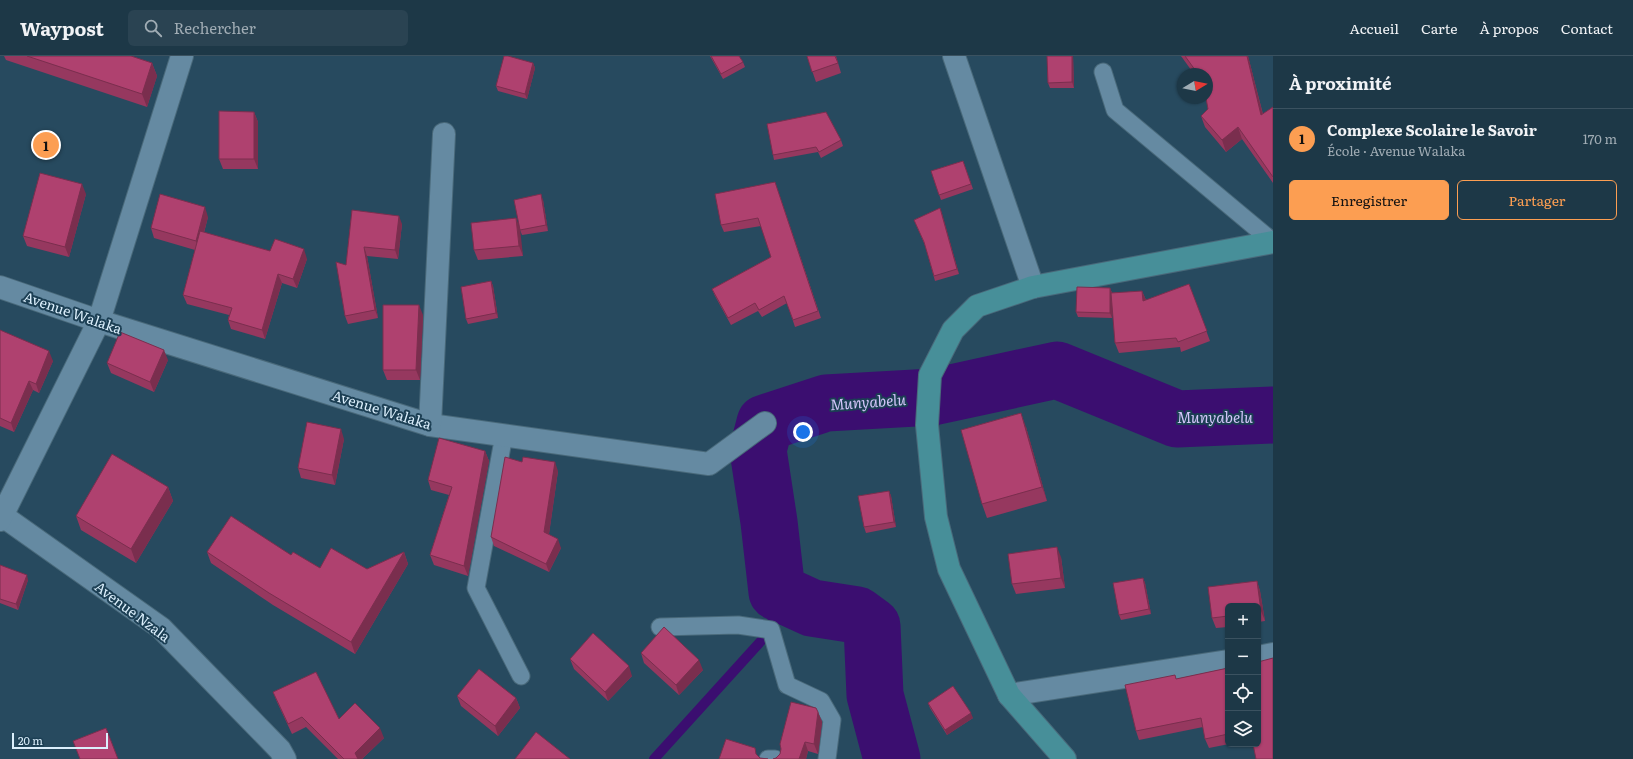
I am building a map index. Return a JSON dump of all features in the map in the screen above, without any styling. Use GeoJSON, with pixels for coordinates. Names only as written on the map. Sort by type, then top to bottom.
{"type":"FeatureCollection","features":[{"type":"Feature","properties":{"kind":"street"},"geometry":{"type":"LineString","coordinates":[[1,517],[99,321],[182,56]]}},
{"type":"Feature","properties":{"kind":"street"},"geometry":{"type":"LineString","coordinates":[[954,56],[1033,287]]}},
{"type":"Feature","properties":{"kind":"street"},"geometry":{"type":"LineString","coordinates":[[430,425],[444,134]]}},
{"type":"Feature","properties":{"kind":"street"},"geometry":{"type":"LineString","coordinates":[[1065,759],[1010,695],[949,569],[936,517],[927,425],[930,375],[953,330],[977,306],[1033,287],[1273,242]]}},
{"type":"Feature","properties":{"kind":"street","name":"Avenue Walaka"},"geometry":{"type":"LineString","coordinates":[[0,287],[99,321],[430,425],[709,464],[765,423]]}},
{"type":"Feature","properties":{"kind":"street","name":"Avenue Nzala"},"geometry":{"type":"LineString","coordinates":[[1,517],[161,628],[280,750],[285,759]]}},
{"type":"Feature","properties":{"kind":"street"},"geometry":{"type":"LineString","coordinates":[[1261,656],[1273,654]]}},
{"type":"Feature","properties":{"kind":"street"},"geometry":{"type":"LineString","coordinates":[[1010,695],[1225,661]]}},
{"type":"Feature","properties":{"kind":"lane"},"geometry":{"type":"LineString","coordinates":[[1103,72],[1116,110],[1273,242]]}},
{"type":"Feature","properties":{"kind":"lane"},"geometry":{"type":"LineString","coordinates":[[504,435],[476,588],[520,676]]}},
{"type":"Feature","properties":{"kind":"lane"},"geometry":{"type":"LineString","coordinates":[[660,627],[738,625],[771,630],[788,685],[821,701],[832,720],[827,759]]}},
{"type":"Feature","properties":{"kind":"lane"},"geometry":{"type":"LineString","coordinates":[[768,759],[775,759]]}},
{"type":"Feature","properties":{"kind":"building"},"geometry":{"type":"Polygon","coordinates":[[[27,56],[131,56],[152,63],[142,94],[27,56]]]}},
{"type":"Feature","properties":{"kind":"building"},"geometry":{"type":"Polygon","coordinates":[[[504,56],[533,63],[525,94],[496,86],[504,56]]]}},
{"type":"Feature","properties":{"kind":"building"},"geometry":{"type":"Polygon","coordinates":[[[711,56],[739,56],[743,62],[721,74],[711,56]]]}},
{"type":"Feature","properties":{"kind":"building"},"geometry":{"type":"Polygon","coordinates":[[[807,56],[835,56],[838,63],[812,72],[807,56]]]}},
{"type":"Feature","properties":{"kind":"building"},"geometry":{"type":"Polygon","coordinates":[[[1047,56],[1072,56],[1072,82],[1048,83],[1047,56]]]}},
{"type":"Feature","properties":{"kind":"building"},"geometry":{"type":"Polygon","coordinates":[[[1185,56],[1247,56],[1261,115],[1273,107],[1273,177],[1238,127],[1222,140],[1201,116],[1208,109],[1207,104],[1213,104],[1213,68],[1194,68],[1185,56]]]}},
{"type":"Feature","properties":{"kind":"building"},"geometry":{"type":"Polygon","coordinates":[[[219,111],[254,112],[254,159],[219,159],[219,111]]]}},
{"type":"Feature","properties":{"kind":"building"},"geometry":{"type":"Polygon","coordinates":[[[826,112],[841,140],[819,152],[816,147],[773,155],[767,124],[826,112]]]}},
{"type":"Feature","properties":{"kind":"building"},"geometry":{"type":"Polygon","coordinates":[[[963,161],[971,184],[939,195],[931,171],[963,161]]]}},
{"type":"Feature","properties":{"kind":"building"},"geometry":{"type":"Polygon","coordinates":[[[40,173],[82,184],[65,247],[23,236],[40,173]]]}},
{"type":"Feature","properties":{"kind":"building"},"geometry":{"type":"Polygon","coordinates":[[[775,182],[818,311],[793,320],[784,296],[759,310],[755,303],[728,318],[712,289],[771,257],[758,218],[721,225],[715,194],[775,182]]]}},
{"type":"Feature","properties":{"kind":"building"},"geometry":{"type":"Polygon","coordinates":[[[160,194],[205,207],[196,241],[151,228],[160,194]]]}},
{"type":"Feature","properties":{"kind":"building"},"geometry":{"type":"Polygon","coordinates":[[[541,194],[546,225],[520,230],[514,200],[541,194]]]}},
{"type":"Feature","properties":{"kind":"building"},"geometry":{"type":"Polygon","coordinates":[[[940,208],[957,269],[934,276],[924,242],[914,220],[940,208]]]}},
{"type":"Feature","properties":{"kind":"building"},"geometry":{"type":"Polygon","coordinates":[[[352,210],[399,216],[395,250],[364,247],[375,310],[345,316],[336,262],[346,265],[352,210]]]}},
{"type":"Feature","properties":{"kind":"building"},"geometry":{"type":"Polygon","coordinates":[[[516,218],[519,246],[474,250],[471,223],[516,218]]]}},
{"type":"Feature","properties":{"kind":"building"},"geometry":{"type":"Polygon","coordinates":[[[200,231],[270,251],[275,239],[304,249],[293,279],[278,274],[262,330],[228,320],[232,308],[183,295],[200,231]]]}},
{"type":"Feature","properties":{"kind":"building"},"geometry":{"type":"Polygon","coordinates":[[[491,281],[496,313],[466,319],[461,287],[491,281]]]}},
{"type":"Feature","properties":{"kind":"building"},"geometry":{"type":"Polygon","coordinates":[[[1189,284],[1207,331],[1178,342],[1176,338],[1115,343],[1111,293],[1142,291],[1143,301],[1189,284]]]}},
{"type":"Feature","properties":{"kind":"building"},"geometry":{"type":"Polygon","coordinates":[[[1077,287],[1110,288],[1110,313],[1076,312],[1077,287]]]}},
{"type":"Feature","properties":{"kind":"building"},"geometry":{"type":"Polygon","coordinates":[[[383,305],[419,305],[416,370],[383,370],[383,305]]]}},
{"type":"Feature","properties":{"kind":"building"},"geometry":{"type":"Polygon","coordinates":[[[0,330],[49,351],[36,384],[29,381],[11,423],[0,418],[0,330]]]}},
{"type":"Feature","properties":{"kind":"building"},"geometry":{"type":"Polygon","coordinates":[[[120,332],[164,350],[150,382],[107,363],[120,332]]]}},
{"type":"Feature","properties":{"kind":"building"},"geometry":{"type":"Polygon","coordinates":[[[1021,413],[1042,487],[982,504],[961,430],[1021,413]]]}},
{"type":"Feature","properties":{"kind":"building"},"geometry":{"type":"Polygon","coordinates":[[[307,422],[341,429],[332,475],[298,468],[307,422]]]}},
{"type":"Feature","properties":{"kind":"building"},"geometry":{"type":"Polygon","coordinates":[[[439,438],[485,451],[464,566],[430,555],[452,487],[428,480],[439,438]]]}},
{"type":"Feature","properties":{"kind":"building"},"geometry":{"type":"Polygon","coordinates":[[[112,454],[168,487],[131,549],[76,516],[112,454]]]}},
{"type":"Feature","properties":{"kind":"building"},"geometry":{"type":"Polygon","coordinates":[[[505,457],[522,462],[523,457],[555,462],[544,532],[558,539],[546,564],[491,537],[505,457]]]}},
{"type":"Feature","properties":{"kind":"building"},"geometry":{"type":"Polygon","coordinates":[[[889,491],[894,522],[864,527],[858,496],[889,491]]]}},
{"type":"Feature","properties":{"kind":"building"},"geometry":{"type":"Polygon","coordinates":[[[231,516],[291,555],[293,552],[320,568],[331,548],[367,569],[404,552],[351,642],[269,593],[207,552],[231,516]]]}},
{"type":"Feature","properties":{"kind":"building"},"geometry":{"type":"Polygon","coordinates":[[[1057,547],[1061,578],[1012,584],[1008,554],[1057,547]]]}},
{"type":"Feature","properties":{"kind":"building"},"geometry":{"type":"Polygon","coordinates":[[[0,565],[27,575],[16,604],[0,599],[0,565]]]}},
{"type":"Feature","properties":{"kind":"building"},"geometry":{"type":"Polygon","coordinates":[[[1143,578],[1149,609],[1119,615],[1113,583],[1143,578]]]}},
{"type":"Feature","properties":{"kind":"building"},"geometry":{"type":"Polygon","coordinates":[[[1257,581],[1260,603],[1225,603],[1225,616],[1212,618],[1208,587],[1257,581]]]}},
{"type":"Feature","properties":{"kind":"building"},"geometry":{"type":"Polygon","coordinates":[[[664,627],[699,660],[676,685],[641,653],[664,627]]]}},
{"type":"Feature","properties":{"kind":"building"},"geometry":{"type":"Polygon","coordinates":[[[593,633],[629,666],[605,692],[570,659],[593,633]]]}},
{"type":"Feature","properties":{"kind":"building"},"geometry":{"type":"Polygon","coordinates":[[[1273,658],[1273,759],[1256,759],[1254,747],[1261,747],[1261,661],[1273,658]]]}},
{"type":"Feature","properties":{"kind":"building"},"geometry":{"type":"Polygon","coordinates":[[[479,669],[516,698],[495,726],[457,696],[479,669]]]}},
{"type":"Feature","properties":{"kind":"building"},"geometry":{"type":"Polygon","coordinates":[[[1225,669],[1225,735],[1205,739],[1201,718],[1136,731],[1125,685],[1175,675],[1176,679],[1225,669]]]}},
{"type":"Feature","properties":{"kind":"building"},"geometry":{"type":"Polygon","coordinates":[[[316,672],[339,719],[355,703],[380,728],[355,753],[358,759],[344,759],[302,717],[288,724],[273,692],[316,672]]]}},
{"type":"Feature","properties":{"kind":"building"},"geometry":{"type":"Polygon","coordinates":[[[953,686],[971,713],[945,730],[928,703],[953,686]]]}},
{"type":"Feature","properties":{"kind":"building"},"geometry":{"type":"Polygon","coordinates":[[[791,702],[816,708],[818,712],[814,744],[805,742],[799,759],[773,759],[780,754],[780,744],[791,702]]]}},
{"type":"Feature","properties":{"kind":"building"},"geometry":{"type":"Polygon","coordinates":[[[106,728],[118,759],[80,759],[73,741],[106,728]]]}},
{"type":"Feature","properties":{"kind":"building"},"geometry":{"type":"Polygon","coordinates":[[[536,732],[570,759],[515,759],[536,732]]]}},
{"type":"Feature","properties":{"kind":"building"},"geometry":{"type":"Polygon","coordinates":[[[726,739],[755,748],[756,754],[760,758],[768,759],[719,759],[726,739]]]}},
{"type":"Feature","properties":{"kind":"waterway","name":"Munyabelu"},"geometry":{"type":"LineString","coordinates":[[892,759],[875,695],[872,626],[857,615],[812,608],[777,592],[769,522],[758,450],[765,423],[826,403],[933,397],[1057,370],[1177,419],[1273,415]]}},
{"type":"Feature","properties":{"kind":"waterway"},"geometry":{"type":"LineString","coordinates":[[654,759],[771,630],[777,592]]}},
{"type":"Feature","properties":{"kind":"place","name":"Complexe Scolaire le Savoir"},"geometry":{"type":"Point","coordinates":[46,145]}}]}
